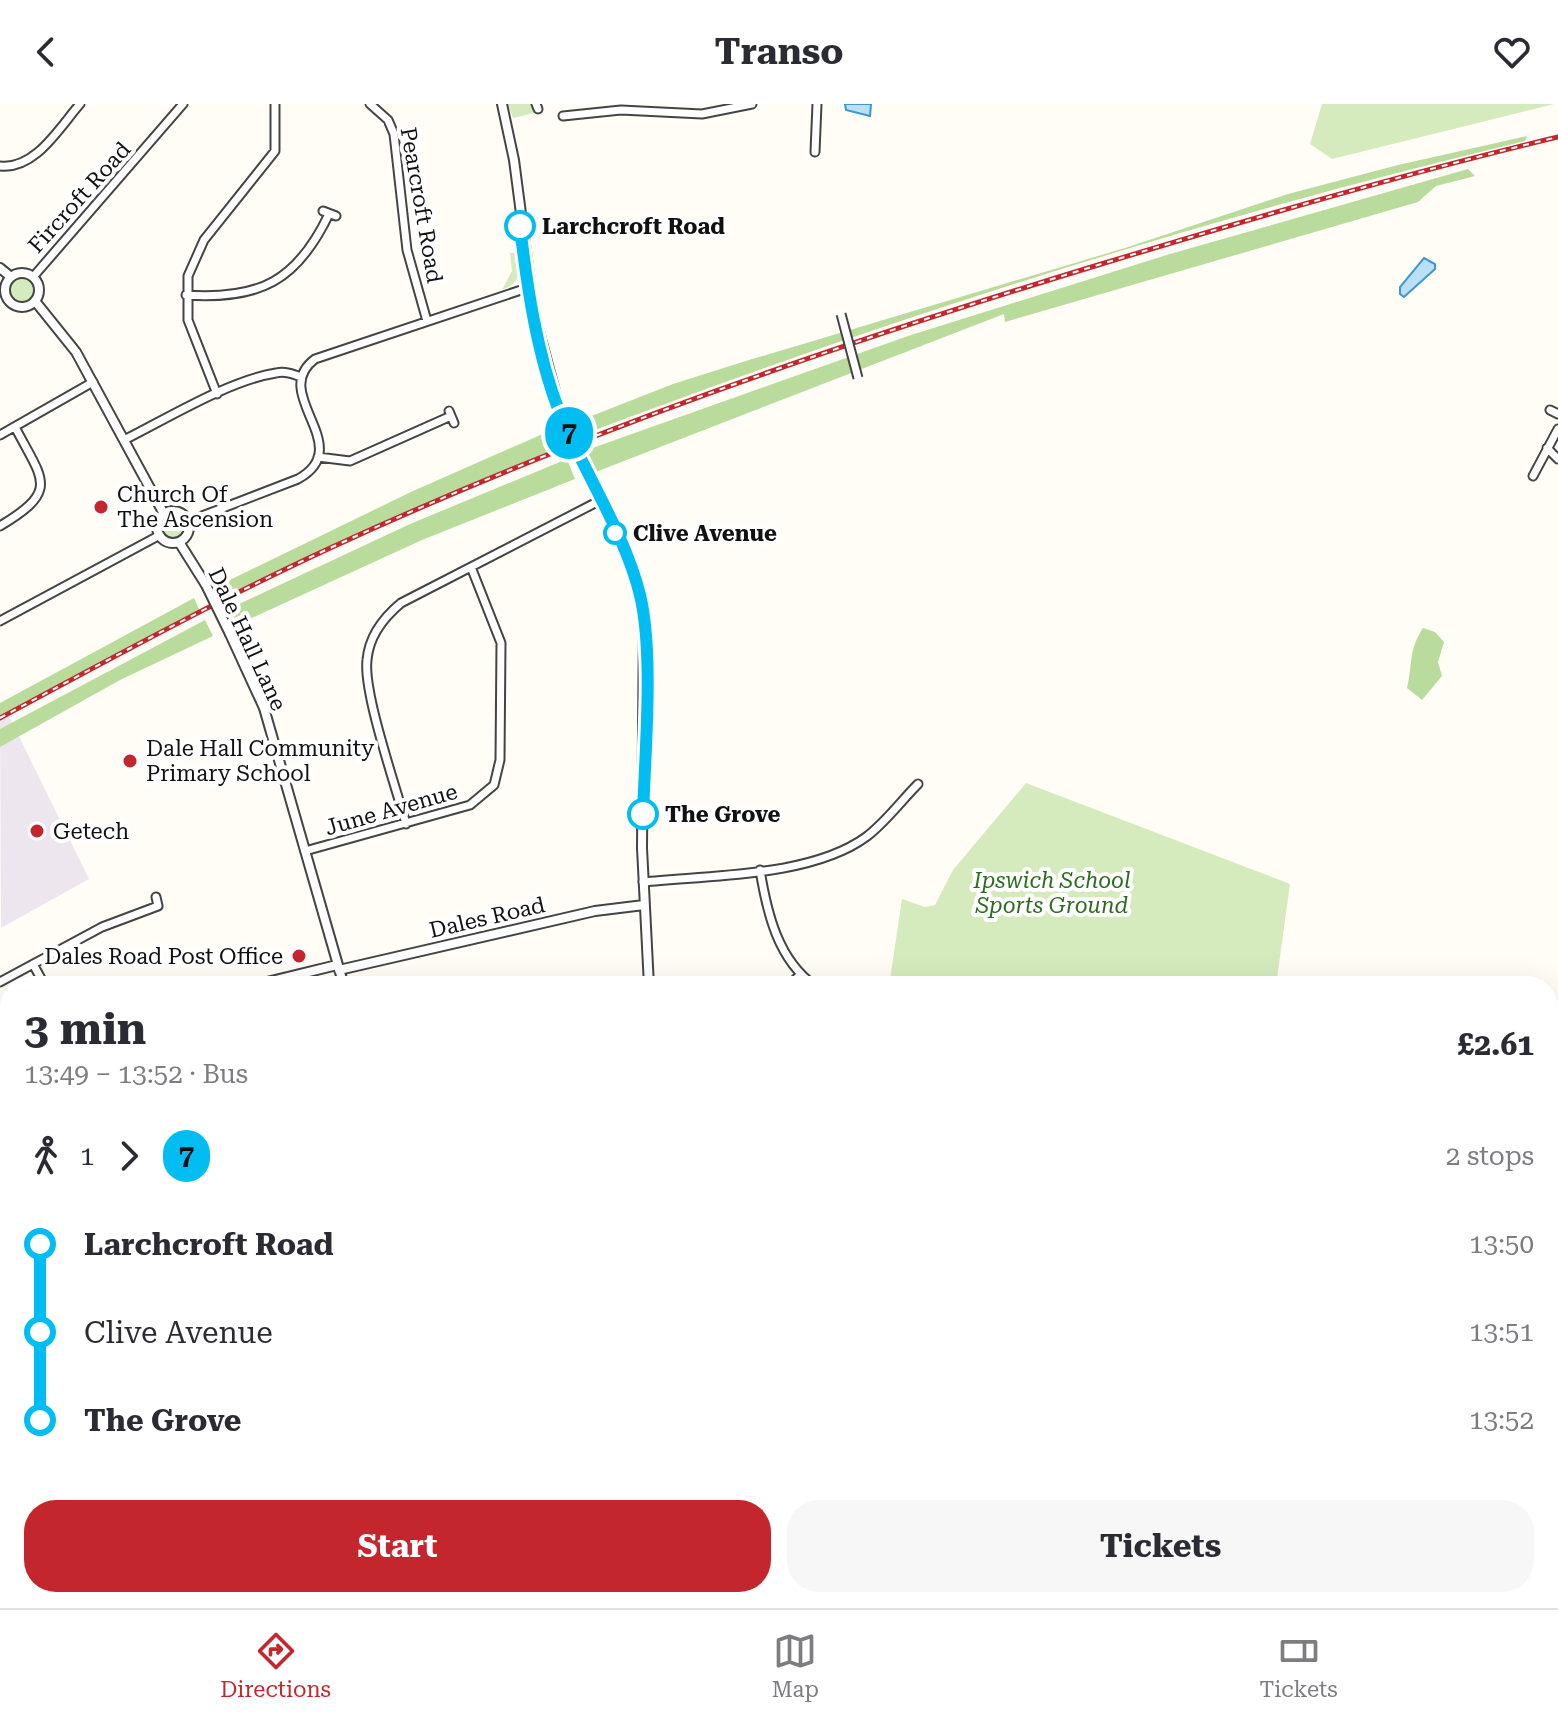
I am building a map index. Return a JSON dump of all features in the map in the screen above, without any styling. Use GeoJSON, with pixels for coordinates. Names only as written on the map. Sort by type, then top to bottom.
{"type":"FeatureCollection","features":[{"type":"Feature","properties":{"kind":"street"},"geometry":{"type":"LineString","coordinates":[[0,166],[15,166],[30,159],[80,104]]}},
{"type":"Feature","properties":{"kind":"street","name":"Fircroft Road"},"geometry":{"type":"LineString","coordinates":[[33,277],[183,104]]}},
{"type":"Feature","properties":{"kind":"street"},"geometry":{"type":"LineString","coordinates":[[217,394],[190,329],[186,295],[188,276],[198,248],[275,151],[276,104],[269,104]]}},
{"type":"Feature","properties":{"kind":"street","name":"Pearcroft Road"},"geometry":{"type":"LineString","coordinates":[[370,104],[388,120],[394,134],[407,250],[427,321]]}},
{"type":"Feature","properties":{"kind":"street"},"geometry":{"type":"LineString","coordinates":[[502,104],[514,160],[530,287],[546,366],[563,421],[635,577],[644,619],[643,882],[648,976]]}},
{"type":"Feature","properties":{"kind":"street"},"geometry":{"type":"LineString","coordinates":[[563,116],[621,107],[702,114],[752,104]]}},
{"type":"Feature","properties":{"kind":"street"},"geometry":{"type":"LineString","coordinates":[[815,152],[817,104]]}},
{"type":"Feature","properties":{"kind":"street"},"geometry":{"type":"LineString","coordinates":[[186,295],[238,295],[270,285],[307,255],[330,214]]}},
{"type":"Feature","properties":{"kind":"street"},"geometry":{"type":"LineString","coordinates":[[0,268],[11,277]]}},
{"type":"Feature","properties":{"kind":"street"},"geometry":{"type":"LineString","coordinates":[[19,273],[33,277],[39,288],[35,301],[22,307],[9,301],[5,289],[11,277],[19,273]]}},
{"type":"Feature","properties":{"kind":"street"},"geometry":{"type":"LineString","coordinates":[[189,521],[298,479],[312,469],[318,457],[320,440],[302,397],[301,377],[307,366],[320,356],[530,287]]}},
{"type":"Feature","properties":{"kind":"street"},"geometry":{"type":"LineString","coordinates":[[0,308],[9,301]]}},
{"type":"Feature","properties":{"kind":"street"},"geometry":{"type":"LineString","coordinates":[[35,301],[71,343],[126,439],[164,514]]}},
{"type":"Feature","properties":{"kind":"street"},"geometry":{"type":"LineString","coordinates":[[841,314],[858,378]]}},
{"type":"Feature","properties":{"kind":"street"},"geometry":{"type":"LineString","coordinates":[[126,439],[217,394],[274,373],[301,377]]}},
{"type":"Feature","properties":{"kind":"street"},"geometry":{"type":"LineString","coordinates":[[0,435],[93,382]]}},
{"type":"Feature","properties":{"kind":"street"},"geometry":{"type":"LineString","coordinates":[[318,457],[350,461],[452,417]]}},
{"type":"Feature","properties":{"kind":"street"},"geometry":{"type":"LineString","coordinates":[[0,526],[33,506],[41,490],[40,474],[15,427]]}},
{"type":"Feature","properties":{"kind":"street"},"geometry":{"type":"LineString","coordinates":[[1533,476],[1558,429]]}},
{"type":"Feature","properties":{"kind":"street"},"geometry":{"type":"LineString","coordinates":[[1547,448],[1558,459]]}},
{"type":"Feature","properties":{"kind":"street"},"geometry":{"type":"LineString","coordinates":[[406,824],[367,675],[369,648],[380,623],[401,603],[599,501]]}},
{"type":"Feature","properties":{"kind":"street"},"geometry":{"type":"LineString","coordinates":[[178,511],[189,521],[187,536],[179,542],[166,541],[160,535],[158,521],[164,514],[178,511]]}},
{"type":"Feature","properties":{"kind":"street"},"geometry":{"type":"LineString","coordinates":[[0,621],[160,535]]}},
{"type":"Feature","properties":{"kind":"street","name":"Dale Hall Lane"},"geometry":{"type":"LineString","coordinates":[[179,542],[206,585],[264,708],[341,976]]}},
{"type":"Feature","properties":{"kind":"street","name":"June Avenue"},"geometry":{"type":"LineString","coordinates":[[305,851],[470,805],[488,792],[498,772],[501,643],[471,567]]}},
{"type":"Feature","properties":{"kind":"street"},"geometry":{"type":"LineString","coordinates":[[643,882],[760,870],[827,859],[867,837],[918,784]]}},
{"type":"Feature","properties":{"kind":"street"},"geometry":{"type":"LineString","coordinates":[[760,870],[766,911],[800,975]]}},
{"type":"Feature","properties":{"kind":"street"},"geometry":{"type":"LineString","coordinates":[[11,976],[102,927],[158,906],[156,897]]}},
{"type":"Feature","properties":{"kind":"street","name":"Dales Road"},"geometry":{"type":"LineString","coordinates":[[299,976],[595,911],[644,905]]}},
{"type":"Feature","properties":{"kind":"street"},"geometry":{"type":"LineString","coordinates":[[33,964],[40,976]]}},
{"type":"Feature","properties":{"kind":"shaded area","name":"Getech"},"geometry":{"type":"Polygon","coordinates":[[[8,714],[89,879],[1,928],[0,719],[8,714]]]}},
{"type":"Feature","properties":{"kind":"green space"},"geometry":{"type":"Polygon","coordinates":[[[508,104],[531,104],[534,113],[513,118],[508,104]]]}},
{"type":"Feature","properties":{"kind":"green space"},"geometry":{"type":"Polygon","coordinates":[[[1322,104],[1554,104],[1332,159],[1310,144],[1322,104]]]}},
{"type":"Feature","properties":{"kind":"green space"},"geometry":{"type":"Polygon","coordinates":[[[1527,136],[1525,141],[1285,203],[1048,274],[812,351],[579,436],[576,422],[673,384],[1125,248],[1288,194],[1527,136]]]}},
{"type":"Feature","properties":{"kind":"green space"},"geometry":{"type":"Polygon","coordinates":[[[1468,169],[1475,176],[1436,186],[1418,202],[1005,322],[1004,314],[593,473],[584,451],[908,336],[1170,254],[1468,169]]]}},
{"type":"Feature","properties":{"kind":"green space"},"geometry":{"type":"Polygon","coordinates":[[[510,253],[519,253],[520,270],[517,280],[502,290],[512,271],[510,253]]]}},
{"type":"Feature","properties":{"kind":"green space"},"geometry":{"type":"Polygon","coordinates":[[[22,278],[31,281],[34,290],[31,299],[22,302],[13,299],[10,290],[13,281],[22,278]]]}},
{"type":"Feature","properties":{"kind":"green space"},"geometry":{"type":"Polygon","coordinates":[[[554,429],[562,449],[393,520],[218,602],[211,589],[413,491],[554,429]]]}},
{"type":"Feature","properties":{"kind":"green space"},"geometry":{"type":"Polygon","coordinates":[[[567,459],[575,479],[422,540],[230,628],[222,612],[410,524],[567,459]]]}},
{"type":"Feature","properties":{"kind":"green space"},"geometry":{"type":"Polygon","coordinates":[[[174,515],[183,518],[186,527],[183,536],[174,539],[165,536],[162,527],[165,518],[174,515]]]}},
{"type":"Feature","properties":{"kind":"green space"},"geometry":{"type":"Polygon","coordinates":[[[194,598],[200,611],[0,718],[0,703],[194,598]]]}},
{"type":"Feature","properties":{"kind":"green space"},"geometry":{"type":"Polygon","coordinates":[[[205,620],[213,636],[120,680],[0,747],[0,729],[205,620]]]}},
{"type":"Feature","properties":{"kind":"green space"},"geometry":{"type":"Polygon","coordinates":[[[1423,628],[1435,632],[1444,642],[1438,662],[1442,676],[1422,700],[1407,688],[1413,650],[1423,628]]]}},
{"type":"Feature","properties":{"kind":"green space","name":"Ipswich School Sports Ground"},"geometry":{"type":"Polygon","coordinates":[[[1026,783],[1290,884],[1277,976],[890,976],[902,899],[925,907],[935,905],[953,870],[1026,783]]]}},
{"type":"Feature","properties":{"kind":"water"},"geometry":{"type":"Polygon","coordinates":[[[845,104],[871,104],[870,116],[846,110],[845,104]]]}},
{"type":"Feature","properties":{"kind":"water"},"geometry":{"type":"Polygon","coordinates":[[[1424,258],[1435,264],[1435,269],[1404,297],[1400,294],[1400,287],[1424,258]]]}},
{"type":"Feature","properties":{"kind":"railway"},"geometry":{"type":"LineString","coordinates":[[0,718],[203,610],[328,549],[516,467],[708,394],[902,327],[1098,265],[1327,198],[1558,137]]}},
{"type":"Feature","properties":{"kind":"bus line","name":"7"},"geometry":{"type":"LineString","coordinates":[[520,226],[534,313],[557,404],[629,562],[641,599],[646,638],[643,814]]}},
{"type":"Feature","properties":{"kind":"place","name":"Larchcroft Road"},"geometry":{"type":"Point","coordinates":[520,226]}},
{"type":"Feature","properties":{"kind":"place","name":"Church Of The Ascension"},"geometry":{"type":"Point","coordinates":[101,507]}},
{"type":"Feature","properties":{"kind":"place","name":"Clive Avenue"},"geometry":{"type":"Point","coordinates":[615,533]}},
{"type":"Feature","properties":{"kind":"place","name":"Dale Hall Community Primary School"},"geometry":{"type":"Point","coordinates":[130,761]}},
{"type":"Feature","properties":{"kind":"place","name":"The Grove"},"geometry":{"type":"Point","coordinates":[643,814]}},
{"type":"Feature","properties":{"kind":"place","name":"Getech"},"geometry":{"type":"Point","coordinates":[37,831]}},
{"type":"Feature","properties":{"kind":"place","name":"Dales Road Post Office"},"geometry":{"type":"Point","coordinates":[299,956]}}]}
